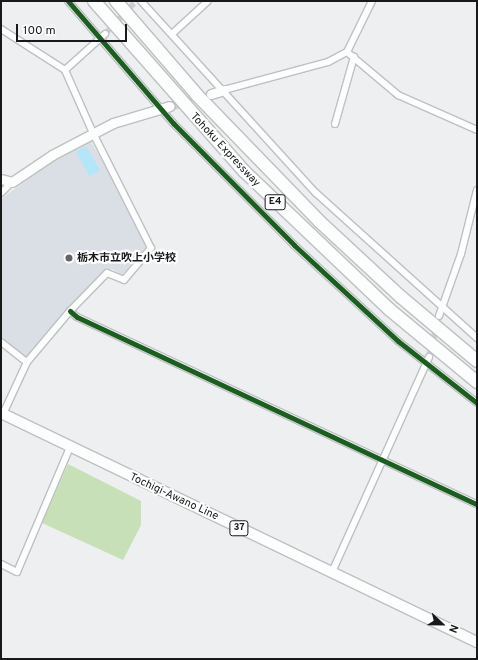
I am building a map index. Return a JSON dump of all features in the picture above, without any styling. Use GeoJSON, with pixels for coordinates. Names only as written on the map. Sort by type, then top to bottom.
{"type":"FeatureCollection","features":[{"type":"Feature","properties":{"kind":"highway","name":"Tohoku Expressway"},"geometry":{"type":"LineString","coordinates":[[94,1],[245,172],[390,310],[477,382]]}},
{"type":"Feature","properties":{"kind":"highway","name":"Tohoku Expressway"},"geometry":{"type":"LineString","coordinates":[[116,1],[197,95],[288,191],[368,268],[477,361]]}},
{"type":"Feature","properties":{"kind":"main road","name":"Tochigi-Awano Line"},"geometry":{"type":"LineString","coordinates":[[2,414],[477,642]]}},
{"type":"Feature","properties":{"kind":"street"},"geometry":{"type":"LineString","coordinates":[[68,1],[97,38],[166,107],[294,246],[427,365],[477,403]]}},
{"type":"Feature","properties":{"kind":"street"},"geometry":{"type":"LineString","coordinates":[[141,1],[173,33],[316,193],[440,308],[477,338]]}},
{"type":"Feature","properties":{"kind":"street"},"geometry":{"type":"LineString","coordinates":[[173,33],[208,1]]}},
{"type":"Feature","properties":{"kind":"street"},"geometry":{"type":"LineString","coordinates":[[211,94],[328,62],[346,52],[372,1]]}},
{"type":"Feature","properties":{"kind":"street"},"geometry":{"type":"LineString","coordinates":[[1,29],[65,70],[92,133],[151,248],[124,280],[107,273],[70,311],[27,362],[2,414]]}},
{"type":"Feature","properties":{"kind":"street"},"geometry":{"type":"LineString","coordinates":[[65,70],[97,38],[105,34]]}},
{"type":"Feature","properties":{"kind":"street"},"geometry":{"type":"LineString","coordinates":[[346,52],[354,57],[398,95],[477,130]]}},
{"type":"Feature","properties":{"kind":"street"},"geometry":{"type":"LineString","coordinates":[[335,124],[354,57]]}},
{"type":"Feature","properties":{"kind":"street"},"geometry":{"type":"LineString","coordinates":[[1,193],[12,182],[92,133],[113,123],[166,107]]}},
{"type":"Feature","properties":{"kind":"street"},"geometry":{"type":"LineString","coordinates":[[1,179],[12,182]]}},
{"type":"Feature","properties":{"kind":"street"},"geometry":{"type":"LineString","coordinates":[[439,316],[440,308],[461,254],[477,190]]}},
{"type":"Feature","properties":{"kind":"street"},"geometry":{"type":"LineString","coordinates":[[70,311],[77,317],[477,504]]}},
{"type":"Feature","properties":{"kind":"street"},"geometry":{"type":"LineString","coordinates":[[1,342],[27,362]]}},
{"type":"Feature","properties":{"kind":"street"},"geometry":{"type":"LineString","coordinates":[[332,572],[384,461],[427,365],[429,357]]}},
{"type":"Feature","properties":{"kind":"street"},"geometry":{"type":"LineString","coordinates":[[1,564],[17,572],[70,447]]}},
{"type":"Feature","properties":{"kind":"shaded area","name":"栃木市立吹上小学校"},"geometry":{"type":"Polygon","coordinates":[[[90,140],[126,202],[146,247],[122,275],[112,269],[105,270],[26,359],[1,338],[1,199],[49,164],[90,140]]]}},
{"type":"Feature","properties":{"kind":"green space"},"geometry":{"type":"Polygon","coordinates":[[[68,464],[141,501],[141,525],[123,560],[42,523],[68,464]]]}},
{"type":"Feature","properties":{"kind":"water"},"geometry":{"type":"Polygon","coordinates":[[[86,146],[100,170],[90,176],[76,152],[86,146]]]}},
{"type":"Feature","properties":{"kind":"tunnel"},"geometry":{"type":"LineString","coordinates":[[105,34],[136,1]]}},
{"type":"Feature","properties":{"kind":"tunnel"},"geometry":{"type":"LineString","coordinates":[[170,106],[204,96]]}},
{"type":"Feature","properties":{"kind":"tunnel"},"geometry":{"type":"LineString","coordinates":[[429,357],[439,316]]}},
{"type":"Feature","properties":{"kind":"cycle path"},"geometry":{"type":"LineString","coordinates":[[68,1],[173,123],[294,245],[398,341],[477,403]]}},
{"type":"Feature","properties":{"kind":"cycle path"},"geometry":{"type":"LineString","coordinates":[[70,311],[77,317],[477,504]]}},
{"type":"Feature","properties":{"kind":"place","name":"栃木市立吹上小学校"},"geometry":{"type":"Point","coordinates":[69,258]}}]}
